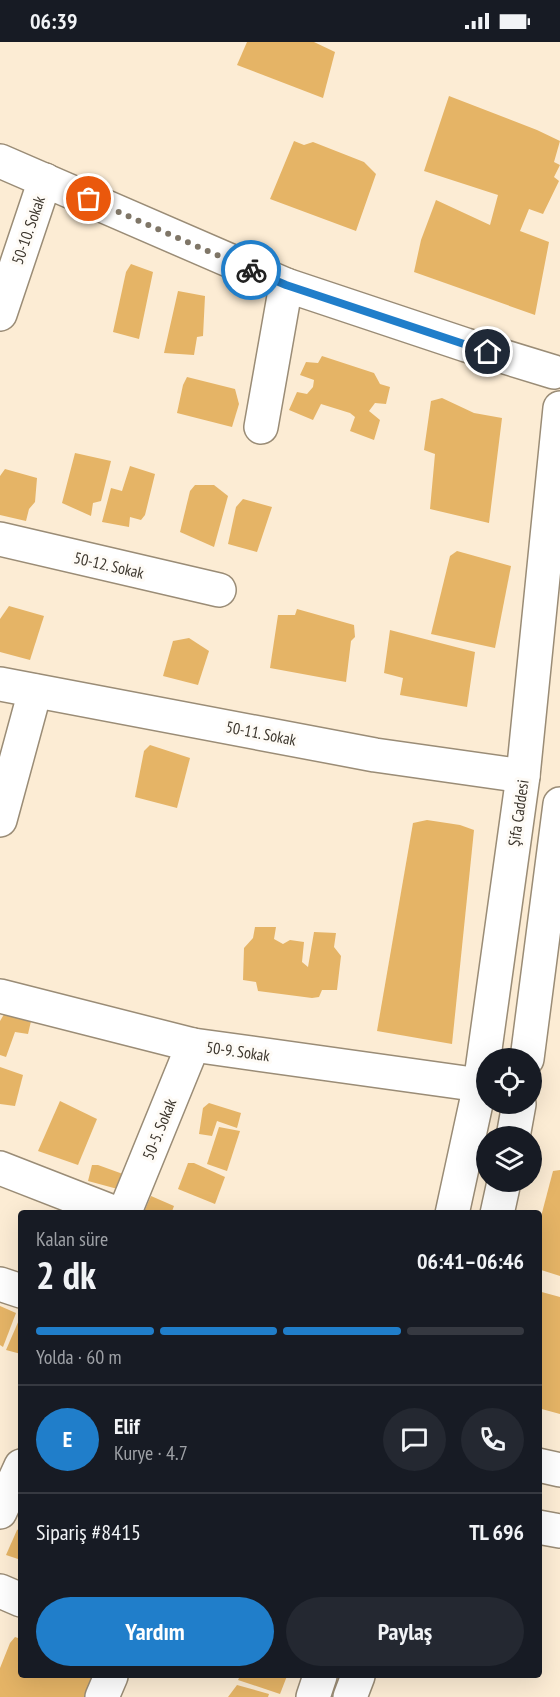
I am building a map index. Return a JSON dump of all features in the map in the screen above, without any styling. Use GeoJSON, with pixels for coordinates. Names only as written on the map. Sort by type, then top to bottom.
{"type":"FeatureCollection","features":[{"type":"Feature","properties":{"kind":"street"},"geometry":{"type":"LineString","coordinates":[[0,161],[286,285],[558,376]]}},
{"type":"Feature","properties":{"kind":"street","name":"50-10. Sokak"},"geometry":{"type":"LineString","coordinates":[[0,314],[45,180]]}},
{"type":"Feature","properties":{"kind":"street"},"geometry":{"type":"LineString","coordinates":[[261,427],[286,285]]}},
{"type":"Feature","properties":{"kind":"street","name":"Şifa Caddesi"},"geometry":{"type":"LineString","coordinates":[[485,1048],[523,776],[560,408]]}},
{"type":"Feature","properties":{"kind":"street","name":"50-12. Sokak"},"geometry":{"type":"LineString","coordinates":[[0,539],[219,590]]}},
{"type":"Feature","properties":{"kind":"street","name":"50-11. Sokak"},"geometry":{"type":"LineString","coordinates":[[0,684],[375,755],[523,776]]}},
{"type":"Feature","properties":{"kind":"street"},"geometry":{"type":"LineString","coordinates":[[0,820],[35,691]]}},
{"type":"Feature","properties":{"kind":"street"},"geometry":{"type":"LineString","coordinates":[[528,1048],[560,804]]}},
{"type":"Feature","properties":{"kind":"street","name":"50-9. Sokak"},"geometry":{"type":"LineString","coordinates":[[0,996],[194,1045],[476,1084]]}},
{"type":"Feature","properties":{"kind":"street","name":"50-5. Sokak"},"geometry":{"type":"LineString","coordinates":[[126,1210],[194,1045]]}},
{"type":"Feature","properties":{"kind":"street","name":"Şifa Caddesi"},"geometry":{"type":"LineString","coordinates":[[453,1210],[476,1103]]}},
{"type":"Feature","properties":{"kind":"street"},"geometry":{"type":"LineString","coordinates":[[0,1168],[108,1210]]}},
{"type":"Feature","properties":{"kind":"street"},"geometry":{"type":"LineString","coordinates":[[498,1210],[502,1192]]}},
{"type":"Feature","properties":{"kind":"street"},"geometry":{"type":"LineString","coordinates":[[0,1284],[18,1290]]}},
{"type":"Feature","properties":{"kind":"street"},"geometry":{"type":"LineString","coordinates":[[542,1466],[560,1470]]}},
{"type":"Feature","properties":{"kind":"street"},"geometry":{"type":"LineString","coordinates":[[0,1512],[18,1473]]}},
{"type":"Feature","properties":{"kind":"street"},"geometry":{"type":"LineString","coordinates":[[542,1528],[560,1531]]}},
{"type":"Feature","properties":{"kind":"street"},"geometry":{"type":"LineString","coordinates":[[0,1591],[18,1599]]}},
{"type":"Feature","properties":{"kind":"street"},"geometry":{"type":"LineString","coordinates":[[102,1697],[110,1678]]}},
{"type":"Feature","properties":{"kind":"street"},"geometry":{"type":"LineString","coordinates":[[313,1697],[319,1678]]}},
{"type":"Feature","properties":{"kind":"street"},"geometry":{"type":"LineString","coordinates":[[350,1697],[357,1678]]}},
{"type":"Feature","properties":{"kind":"building"},"geometry":{"type":"Polygon","coordinates":[[[247,42],[314,42],[335,52],[323,98],[237,65],[247,42]]]}},
{"type":"Feature","properties":{"kind":"building"},"geometry":{"type":"Polygon","coordinates":[[[449,96],[560,141],[554,162],[560,165],[554,177],[559,181],[543,214],[529,209],[520,231],[549,242],[535,315],[414,272],[421,240],[436,200],[490,225],[498,195],[424,171],[449,96]]]}},
{"type":"Feature","properties":{"kind":"building"},"geometry":{"type":"Polygon","coordinates":[[[294,141],[304,145],[313,142],[364,162],[376,174],[356,231],[270,199],[294,141]]]}},
{"type":"Feature","properties":{"kind":"building"},"geometry":{"type":"Polygon","coordinates":[[[131,264],[153,272],[139,339],[113,332],[126,272],[131,264]]]}},
{"type":"Feature","properties":{"kind":"building"},"geometry":{"type":"Polygon","coordinates":[[[178,291],[205,296],[203,336],[197,337],[194,355],[164,353],[178,291]]]}},
{"type":"Feature","properties":{"kind":"building"},"geometry":{"type":"Polygon","coordinates":[[[322,356],[374,373],[380,384],[390,387],[386,404],[375,403],[369,411],[380,420],[374,440],[350,431],[355,417],[350,413],[321,404],[313,420],[289,410],[297,392],[307,394],[313,387],[314,380],[300,375],[306,362],[318,363],[322,356]]]}},
{"type":"Feature","properties":{"kind":"building"},"geometry":{"type":"Polygon","coordinates":[[[187,377],[235,389],[239,404],[232,427],[177,413],[187,377]]]}},
{"type":"Feature","properties":{"kind":"building"},"geometry":{"type":"Polygon","coordinates":[[[442,398],[474,413],[502,418],[489,523],[430,509],[435,454],[424,450],[431,401],[442,398]]]}},
{"type":"Feature","properties":{"kind":"building"},"geometry":{"type":"Polygon","coordinates":[[[75,453],[111,461],[101,501],[93,503],[91,516],[62,503],[75,453]]]}},
{"type":"Feature","properties":{"kind":"building"},"geometry":{"type":"Polygon","coordinates":[[[130,466],[155,474],[145,515],[141,520],[130,517],[129,527],[102,522],[111,488],[122,491],[130,466]]]}},
{"type":"Feature","properties":{"kind":"building"},"geometry":{"type":"Polygon","coordinates":[[[5,469],[37,478],[35,502],[29,509],[26,521],[0,515],[0,476],[5,469]]]}},
{"type":"Feature","properties":{"kind":"building"},"geometry":{"type":"Polygon","coordinates":[[[195,485],[214,485],[228,496],[214,547],[180,532],[190,491],[195,485]]]}},
{"type":"Feature","properties":{"kind":"building"},"geometry":{"type":"Polygon","coordinates":[[[243,499],[272,507],[257,552],[228,544],[236,507],[243,499]]]}},
{"type":"Feature","properties":{"kind":"building"},"geometry":{"type":"Polygon","coordinates":[[[457,551],[511,566],[495,648],[431,634],[450,556],[457,551]]]}},
{"type":"Feature","properties":{"kind":"building"},"geometry":{"type":"Polygon","coordinates":[[[9,606],[44,616],[30,660],[0,652],[0,619],[9,606]]]}},
{"type":"Feature","properties":{"kind":"building"},"geometry":{"type":"Polygon","coordinates":[[[297,609],[354,625],[355,637],[351,641],[346,682],[270,668],[278,615],[295,615],[297,609]]]}},
{"type":"Feature","properties":{"kind":"building"},"geometry":{"type":"Polygon","coordinates":[[[390,630],[475,652],[467,707],[400,695],[403,678],[384,673],[390,630]]]}},
{"type":"Feature","properties":{"kind":"building"},"geometry":{"type":"Polygon","coordinates":[[[189,638],[209,651],[198,685],[163,676],[173,641],[189,638]]]}},
{"type":"Feature","properties":{"kind":"building"},"geometry":{"type":"Polygon","coordinates":[[[150,745],[190,758],[177,808],[135,797],[144,751],[150,745]]]}},
{"type":"Feature","properties":{"kind":"building"},"geometry":{"type":"Polygon","coordinates":[[[427,820],[460,825],[474,830],[452,1044],[377,1031],[413,823],[427,820]]]}},
{"type":"Feature","properties":{"kind":"building"},"geometry":{"type":"Polygon","coordinates":[[[255,927],[276,927],[274,939],[283,944],[290,940],[304,942],[302,962],[308,967],[314,932],[336,933],[334,947],[341,956],[337,990],[322,990],[319,997],[312,998],[258,991],[256,982],[243,980],[244,948],[253,938],[255,927]]]}},
{"type":"Feature","properties":{"kind":"building"},"geometry":{"type":"Polygon","coordinates":[[[6,1011],[32,1017],[28,1034],[15,1032],[6,1057],[0,1055],[0,1021],[6,1011]]]}},
{"type":"Feature","properties":{"kind":"building"},"geometry":{"type":"Polygon","coordinates":[[[0,1067],[23,1075],[15,1106],[0,1104],[0,1067]]]}},
{"type":"Feature","properties":{"kind":"building"},"geometry":{"type":"Polygon","coordinates":[[[60,1101],[97,1119],[78,1165],[38,1151],[60,1101]]]}},
{"type":"Feature","properties":{"kind":"building"},"geometry":{"type":"Polygon","coordinates":[[[209,1103],[241,1113],[237,1128],[217,1121],[212,1136],[199,1134],[203,1108],[209,1103]]]}},
{"type":"Feature","properties":{"kind":"building"},"geometry":{"type":"Polygon","coordinates":[[[219,1127],[240,1131],[227,1171],[207,1164],[219,1127]]]}},
{"type":"Feature","properties":{"kind":"building"},"geometry":{"type":"Polygon","coordinates":[[[188,1163],[194,1163],[225,1177],[215,1204],[178,1189],[188,1163]]]}},
{"type":"Feature","properties":{"kind":"building"},"geometry":{"type":"Polygon","coordinates":[[[92,1165],[134,1178],[125,1191],[88,1181],[92,1165]]]}},
{"type":"Feature","properties":{"kind":"building"},"geometry":{"type":"Polygon","coordinates":[[[560,1170],[560,1276],[542,1270],[542,1213],[553,1171],[560,1170]]]}},
{"type":"Feature","properties":{"kind":"building"},"geometry":{"type":"Polygon","coordinates":[[[151,1196],[174,1206],[172,1210],[145,1210],[151,1196]]]}},
{"type":"Feature","properties":{"kind":"building"},"geometry":{"type":"Polygon","coordinates":[[[542,1292],[560,1297],[560,1414],[542,1409],[542,1292]]]}},
{"type":"Feature","properties":{"kind":"building"},"geometry":{"type":"Polygon","coordinates":[[[0,1306],[16,1313],[3,1347],[0,1345],[0,1306]]]}},
{"type":"Feature","properties":{"kind":"building"},"geometry":{"type":"Polygon","coordinates":[[[18,1322],[18,1353],[6,1350],[18,1322]]]}},
{"type":"Feature","properties":{"kind":"building"},"geometry":{"type":"Polygon","coordinates":[[[18,1530],[18,1559],[6,1555],[18,1530]]]}},
{"type":"Feature","properties":{"kind":"building"},"geometry":{"type":"Polygon","coordinates":[[[15,1637],[18,1638],[18,1678],[95,1678],[88,1697],[0,1697],[0,1668],[10,1643],[15,1637]]]}},
{"type":"Feature","properties":{"kind":"building"},"geometry":{"type":"Polygon","coordinates":[[[239,1678],[286,1678],[280,1694],[238,1680],[239,1678]]]}},
{"type":"Feature","properties":{"kind":"building"},"geometry":{"type":"Polygon","coordinates":[[[237,1685],[269,1694],[268,1697],[228,1697],[237,1685]]]}},
{"type":"Feature","properties":{"kind":"way so far"},"geometry":{"type":"LineString","coordinates":[[89,199],[251,270]]}},
{"type":"Feature","properties":{"kind":"route"},"geometry":{"type":"LineString","coordinates":[[251,270],[286,285],[488,352]]}}]}
